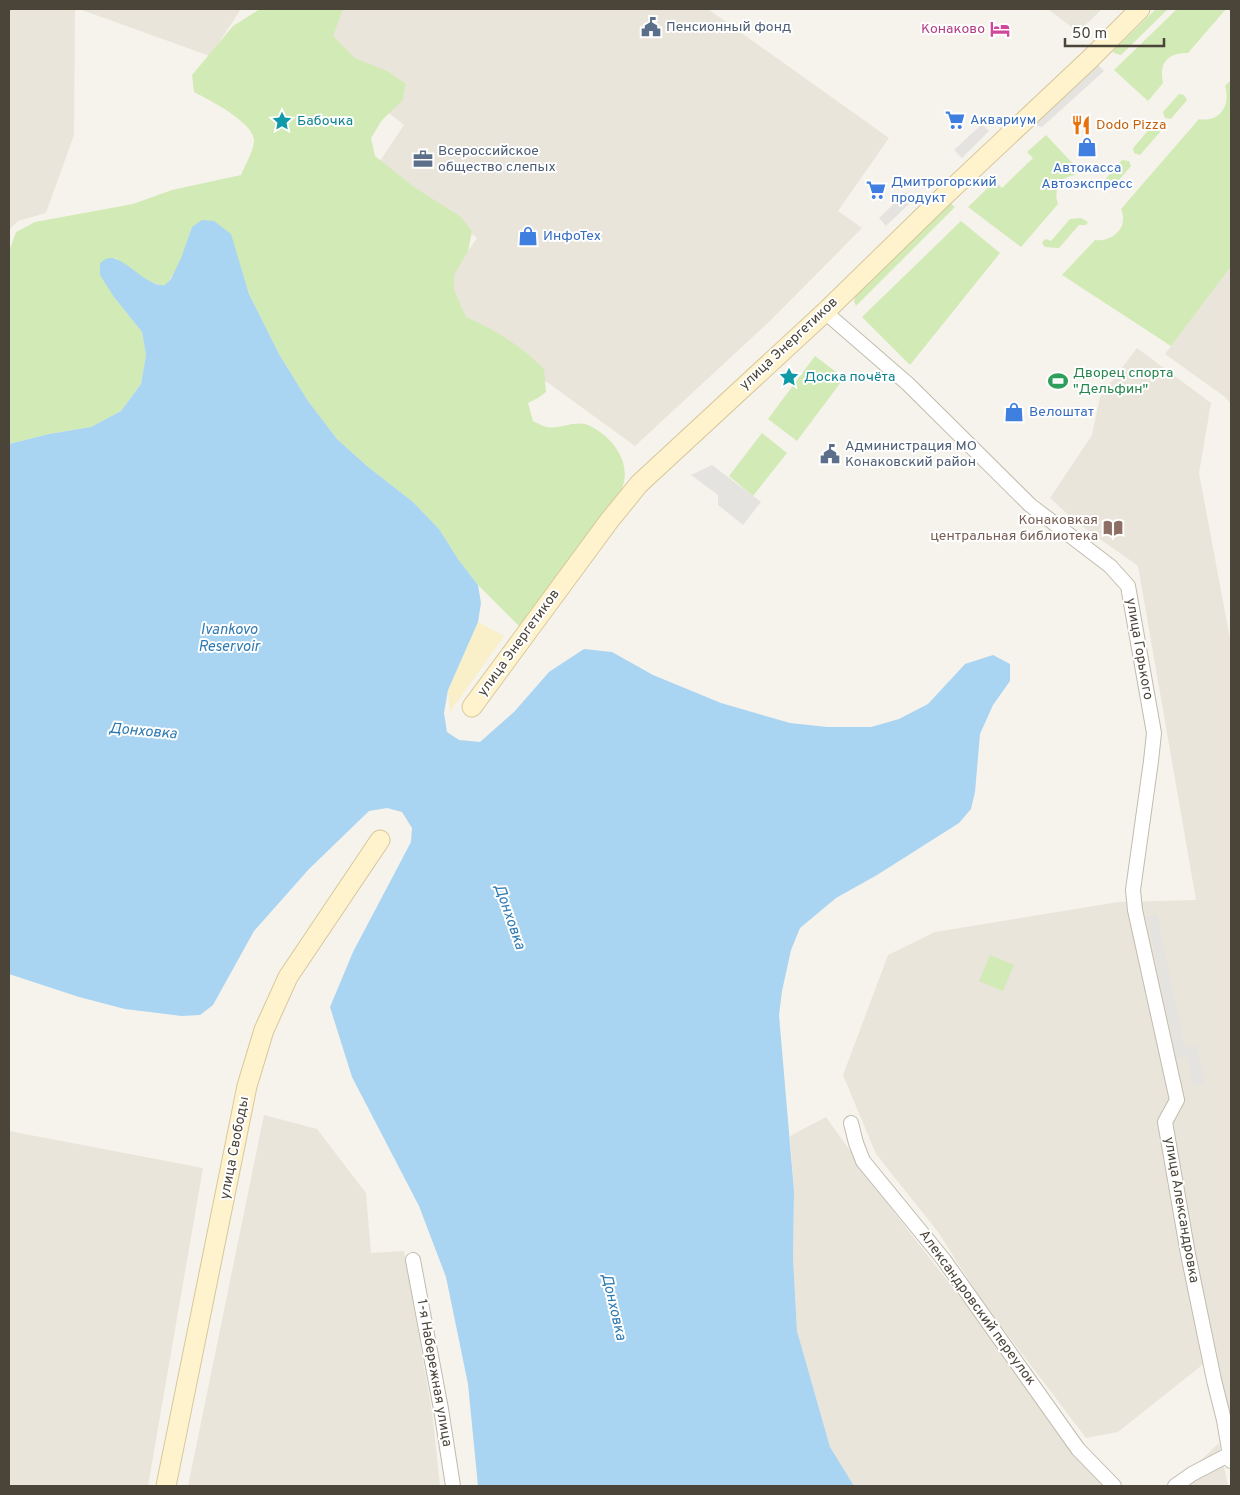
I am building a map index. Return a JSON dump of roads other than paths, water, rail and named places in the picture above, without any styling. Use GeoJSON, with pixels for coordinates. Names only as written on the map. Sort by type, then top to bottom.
{"type":"FeatureCollection","features":[{"type":"Feature","properties":{"kind":"main road","name":"улица Энергетиков"},"geometry":{"type":"LineString","coordinates":[[472,707],[609,521],[639,484],[825,312],[941,199],[1090,60],[1140,9]]}},
{"type":"Feature","properties":{"kind":"main road","name":"улица Свободы"},"geometry":{"type":"LineString","coordinates":[[166,1486],[256,1050],[271,1012],[288,977],[380,840]]}},
{"type":"Feature","properties":{"kind":"street","name":"улица Горького"},"geometry":{"type":"LineString","coordinates":[[825,312],[908,384],[1030,505],[1110,566],[1128,586],[1154,733],[1132,890],[1135,910]]}},
{"type":"Feature","properties":{"kind":"street","name":"улица Александровка"},"geometry":{"type":"LineString","coordinates":[[1135,910],[1176,1100],[1165,1122],[1188,1254],[1231,1458]]}},
{"type":"Feature","properties":{"kind":"street","name":"Александровский переулок"},"geometry":{"type":"LineString","coordinates":[[851,1123],[863,1161],[944,1260],[1078,1449],[1114,1486]]}},
{"type":"Feature","properties":{"kind":"street","name":"1-я Набережная улица"},"geometry":{"type":"LineString","coordinates":[[414,1260],[453,1486]]}},
{"type":"Feature","properties":{"kind":"street"},"geometry":{"type":"LineString","coordinates":[[1175,1486],[1192,1474],[1231,1458]]}},
{"type":"Feature","properties":{"kind":"water","name":"Ivankovo Reservoir"},"geometry":{"type":"Polygon","coordinates":[[[202,220],[214,221],[231,234],[249,294],[279,354],[308,401],[337,439],[367,466],[413,502],[439,529],[458,559],[478,585],[481,603],[478,622],[448,690],[444,713],[447,732],[459,740],[480,742],[514,712],[549,672],[584,649],[612,652],[653,675],[721,703],[790,723],[827,727],[871,727],[899,719],[928,704],[965,664],[993,655],[1010,664],[1010,681],[993,705],[980,734],[975,792],[971,809],[959,823],[877,875],[836,898],[800,928],[791,950],[782,991],[779,1015],[794,1191],[793,1258],[797,1331],[830,1447],[854,1486],[478,1486],[468,1384],[446,1277],[419,1206],[352,1077],[330,1007],[353,952],[411,842],[412,828],[402,812],[387,808],[369,811],[309,869],[254,931],[213,1005],[200,1015],[182,1016],[125,1009],[79,997],[9,974],[9,444],[49,434],[91,427],[121,411],[141,384],[146,355],[142,332],[114,297],[100,275],[100,264],[105,259],[112,258],[150,281],[165,285],[171,279],[181,258],[192,227],[202,220]]]}},
{"type":"Feature","properties":{"kind":"place","name":"Пенсионный фонд"},"geometry":{"type":"Point","coordinates":[651,27]}},
{"type":"Feature","properties":{"kind":"place","name":"Конаково"},"geometry":{"type":"Point","coordinates":[1000,29]}},
{"type":"Feature","properties":{"kind":"place","name":"Аквариум"},"geometry":{"type":"Point","coordinates":[955,120]}},
{"type":"Feature","properties":{"kind":"place","name":"Бабочка"},"geometry":{"type":"Point","coordinates":[282,121]}},
{"type":"Feature","properties":{"kind":"place","name":"Dodo Pizza"},"geometry":{"type":"Point","coordinates":[1081,125]}},
{"type":"Feature","properties":{"kind":"place","name":"Автокасса Автоэкспресс"},"geometry":{"type":"Point","coordinates":[1087,147]}},
{"type":"Feature","properties":{"kind":"place","name":"Всероссийское общество слепых"},"geometry":{"type":"Point","coordinates":[423,159]}},
{"type":"Feature","properties":{"kind":"place","name":"Дмитрогорский продукт"},"geometry":{"type":"Point","coordinates":[876,190]}},
{"type":"Feature","properties":{"kind":"place","name":"ИнфоТех"},"geometry":{"type":"Point","coordinates":[528,236]}},
{"type":"Feature","properties":{"kind":"place","name":"Доска почёта"},"geometry":{"type":"Point","coordinates":[789,377]}},
{"type":"Feature","properties":{"kind":"place","name":"Дворец спорта \"Дельфин\""},"geometry":{"type":"Point","coordinates":[1058,381]}},
{"type":"Feature","properties":{"kind":"place","name":"Велоштат"},"geometry":{"type":"Point","coordinates":[1014,412]}},
{"type":"Feature","properties":{"kind":"place","name":"Администрация МО Конаковский район"},"geometry":{"type":"Point","coordinates":[830,454]}},
{"type":"Feature","properties":{"kind":"place","name":"Конаковкая центральная библиотека"},"geometry":{"type":"Point","coordinates":[1113,528]}},
{"type":"Feature","properties":{"kind":"water label","name":"Донховка"},"geometry":{"type":"Point","coordinates":[143,732]}},
{"type":"Feature","properties":{"kind":"water label","name":"Донховка"},"geometry":{"type":"Point","coordinates":[509,917]}},
{"type":"Feature","properties":{"kind":"water label","name":"Донховка"},"geometry":{"type":"Point","coordinates":[613,1307]}}]}
